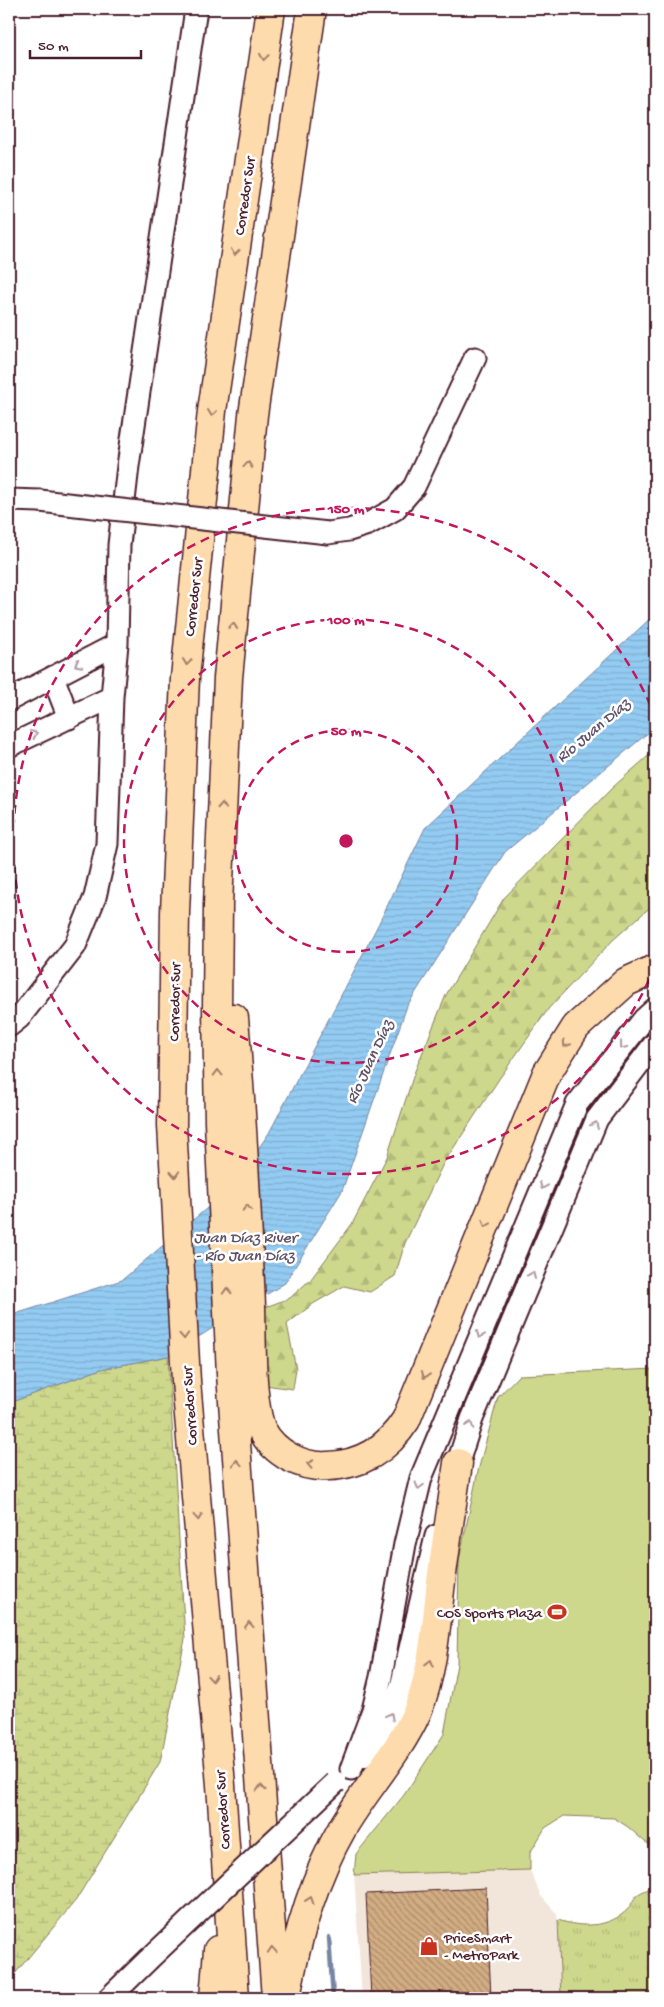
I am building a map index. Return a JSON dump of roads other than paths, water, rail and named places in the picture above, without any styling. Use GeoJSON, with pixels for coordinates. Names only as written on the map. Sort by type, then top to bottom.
{"type":"FeatureCollection","features":[{"type":"Feature","properties":{"kind":"highway","name":"Corredor Sur"},"geometry":{"type":"LineString","coordinates":[[235,1998],[225,1843],[186,1381],[172,1125],[175,912],[185,678],[212,411],[271,9]]}},
{"type":"Feature","properties":{"kind":"highway"},"geometry":{"type":"LineString","coordinates":[[276,1998],[242,1368],[231,1122],[217,1009],[220,844],[228,678],[253,415],[312,9]]}},
{"type":"Feature","properties":{"kind":"highway"},"geometry":{"type":"LineString","coordinates":[[242,1368],[258,1419],[268,1439],[276,1447],[300,1462],[323,1467],[348,1464],[371,1455],[391,1440],[411,1410],[547,1073],[576,1027],[626,982],[655,969]]}},
{"type":"Feature","properties":{"kind":"highway"},"geometry":{"type":"LineString","coordinates":[[286,1998],[302,1926],[315,1887],[330,1852],[344,1826],[395,1752],[417,1712],[432,1658],[458,1463]]}},
{"type":"Feature","properties":{"kind":"highway"},"geometry":{"type":"LineString","coordinates":[[214,1998],[225,1843]]}},
{"type":"Feature","properties":{"kind":"street"},"geometry":{"type":"LineString","coordinates":[[9,1026],[19,1018],[75,946],[95,898],[107,844],[112,697],[117,644],[119,545],[128,466],[196,9]]}},
{"type":"Feature","properties":{"kind":"street"},"geometry":{"type":"LineString","coordinates":[[9,500],[40,501],[328,533],[350,530],[368,524],[395,508],[414,487],[475,358]]}},
{"type":"Feature","properties":{"kind":"street"},"geometry":{"type":"LineString","coordinates":[[9,700],[117,644]]}},
{"type":"Feature","properties":{"kind":"street"},"geometry":{"type":"LineString","coordinates":[[53,677],[68,718]]}},
{"type":"Feature","properties":{"kind":"street"},"geometry":{"type":"LineString","coordinates":[[9,746],[112,697]]}},
{"type":"Feature","properties":{"kind":"street"},"geometry":{"type":"LineString","coordinates":[[343,1775],[373,1710],[381,1677],[405,1544],[421,1478],[577,1104],[644,1019],[655,1010]]}},
{"type":"Feature","properties":{"kind":"street"},"geometry":{"type":"LineString","coordinates":[[109,1998],[343,1775],[377,1740],[393,1711],[402,1684],[440,1523],[472,1419],[598,1119],[655,1043]]}},
{"type":"Feature","properties":{"kind":"water","name":"Juan Díaz River - Río Juan Díaz"},"geometry":{"type":"Polygon","coordinates":[[[655,614],[655,727],[505,852],[407,1006],[342,1191],[285,1283],[168,1356],[101,1369],[9,1403],[9,1316],[122,1280],[232,1187],[269,1133],[378,925],[425,828],[655,614]]]}},
{"type":"Feature","properties":{"kind":"waterway"},"geometry":{"type":"LineString","coordinates":[[329,1937],[333,1998]]}},
{"type":"Feature","properties":{"kind":"place","name":"COS Sports Plaza"},"geometry":{"type":"Point","coordinates":[557,1612]}},
{"type":"Feature","properties":{"kind":"place","name":"PriceSmart - MetroPark"},"geometry":{"type":"Point","coordinates":[429,1946]}},
{"type":"Feature","properties":{"kind":"water label","name":"Río Juan Díaz"},"geometry":{"type":"Point","coordinates":[592,729]}},
{"type":"Feature","properties":{"kind":"water label","name":"Río Juan Díaz"},"geometry":{"type":"Point","coordinates":[368,1061]}}]}
